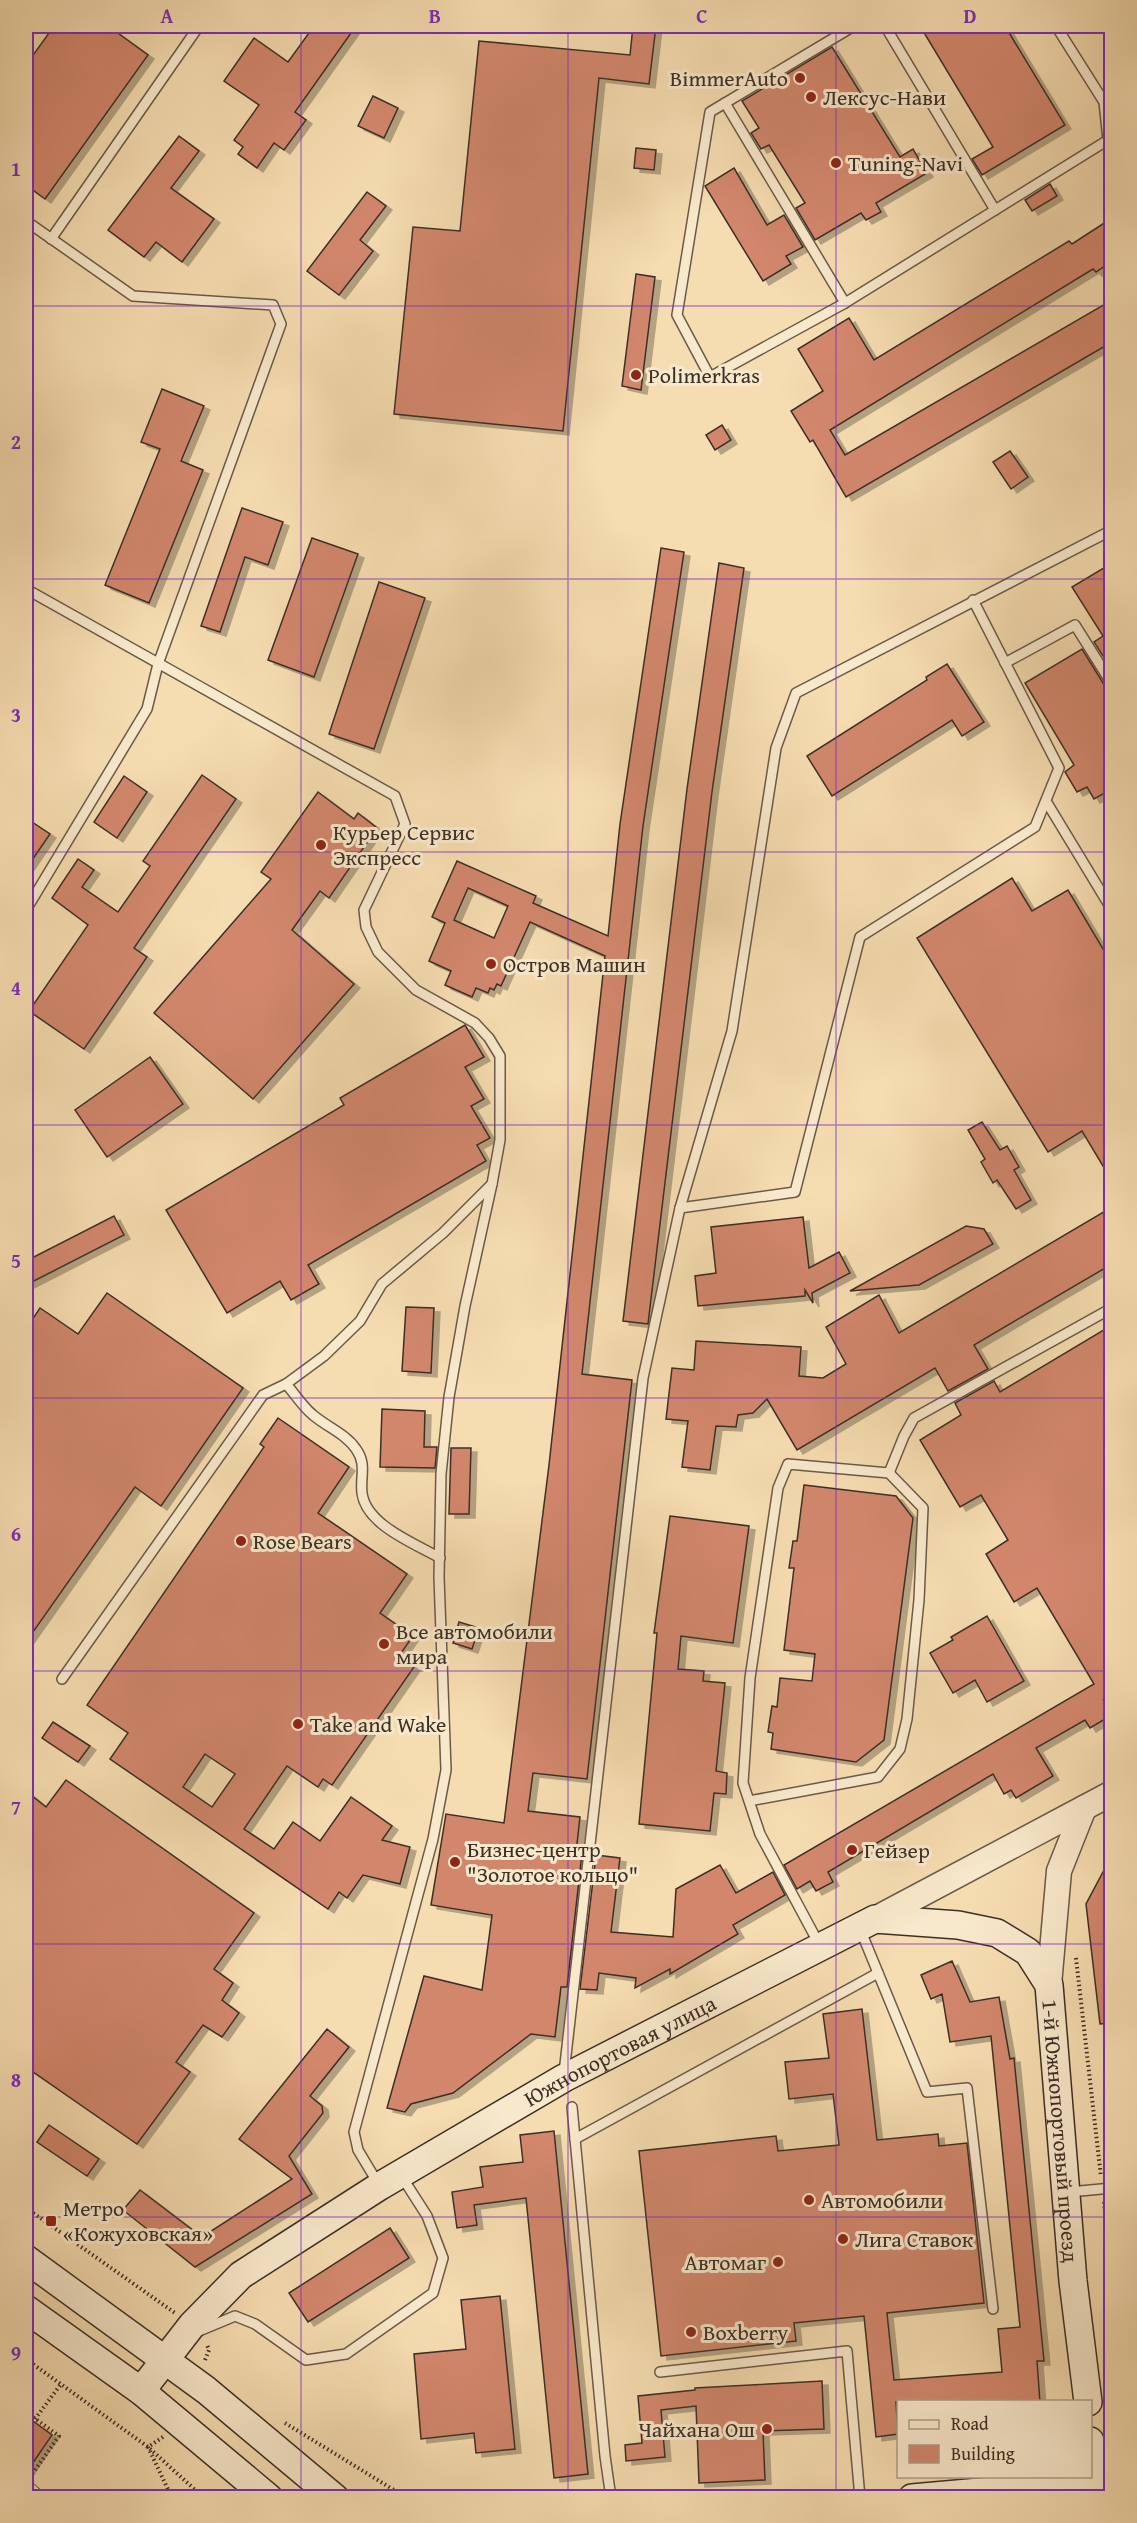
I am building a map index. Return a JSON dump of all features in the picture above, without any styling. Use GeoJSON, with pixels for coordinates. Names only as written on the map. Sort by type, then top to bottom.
{"type":"FeatureCollection","features":[{"type":"Feature","properties":{"kind":"main road","name":"Южнопортовая улица"},"geometry":{"type":"LineString","coordinates":[[141,2391],[192,2325],[241,2275],[390,2181],[564,2078],[867,1923]]}},
{"type":"Feature","properties":{"kind":"main road","name":"1-й Южнопортовый проезд"},"geometry":{"type":"LineString","coordinates":[[867,1923],[958,1925],[996,1933],[1028,1952],[1049,1984],[1073,2281],[1088,2400]]}},
{"type":"Feature","properties":{"kind":"main road"},"geometry":{"type":"LineString","coordinates":[[26,2259],[206,2390],[335,2498]]}},
{"type":"Feature","properties":{"kind":"main road"},"geometry":{"type":"LineString","coordinates":[[26,2309],[141,2391],[269,2498]]}},
{"type":"Feature","properties":{"kind":"main road"},"geometry":{"type":"LineString","coordinates":[[912,2498],[1096,2489],[1092,2457]]}},
{"type":"Feature","properties":{"kind":"street","name":"Южнопортовая улица"},"geometry":{"type":"LineString","coordinates":[[867,1923],[1112,1793]]}},
{"type":"Feature","properties":{"kind":"street"},"geometry":{"type":"LineString","coordinates":[[1049,1984],[1059,1871],[1084,1808]]}},
{"type":"Feature","properties":{"kind":"street"},"geometry":{"type":"LineString","coordinates":[[29,2483],[34,2498]]}},
{"type":"Feature","properties":{"kind":"lane"},"geometry":{"type":"LineString","coordinates":[[51,239],[199,26]]}},
{"type":"Feature","properties":{"kind":"lane"},"geometry":{"type":"LineString","coordinates":[[854,26],[710,112],[677,315],[710,377],[845,303],[1108,140],[1104,102],[1056,26]]}},
{"type":"Feature","properties":{"kind":"lane"},"geometry":{"type":"LineString","coordinates":[[885,26],[995,210]]}},
{"type":"Feature","properties":{"kind":"lane"},"geometry":{"type":"LineString","coordinates":[[725,103],[845,303]]}},
{"type":"Feature","properties":{"kind":"lane"},"geometry":{"type":"LineString","coordinates":[[26,221],[134,296],[273,304],[281,324],[158,663],[147,709],[26,910]]}},
{"type":"Feature","properties":{"kind":"lane"},"geometry":{"type":"LineString","coordinates":[[564,2078],[643,1378],[680,1208],[732,1031],[776,748],[796,693],[1112,530]]}},
{"type":"Feature","properties":{"kind":"lane"},"geometry":{"type":"LineString","coordinates":[[26,589],[395,796],[405,824],[364,910],[366,927],[378,952],[416,990],[475,1023],[489,1038],[500,1056],[500,1140],[465,1306],[449,1397],[441,1474],[440,1558],[446,1770],[433,1839],[354,2132],[358,2150],[428,2216],[443,2258],[433,2293],[346,2354],[306,2360],[255,2324],[236,2316],[199,2331],[164,2359]]}},
{"type":"Feature","properties":{"kind":"lane"},"geometry":{"type":"LineString","coordinates":[[680,1208],[795,1192],[860,937],[1035,827],[1059,768],[973,600]]}},
{"type":"Feature","properties":{"kind":"lane"},"geometry":{"type":"LineString","coordinates":[[1005,663],[1075,625],[1112,684]]}},
{"type":"Feature","properties":{"kind":"lane"},"geometry":{"type":"LineString","coordinates":[[1046,801],[1112,910]]}},
{"type":"Feature","properties":{"kind":"lane"},"geometry":{"type":"LineString","coordinates":[[62,1679],[262,1395],[286,1384],[338,1342],[360,1321],[382,1284],[443,1233],[492,1184]]}},
{"type":"Feature","properties":{"kind":"lane"},"geometry":{"type":"LineString","coordinates":[[889,1473],[914,1418],[1112,1308]]}},
{"type":"Feature","properties":{"kind":"lane"},"geometry":{"type":"LineString","coordinates":[[286,1384],[311,1414],[350,1442],[358,1452],[364,1464],[361,1490],[364,1505],[375,1520],[440,1558]]}},
{"type":"Feature","properties":{"kind":"lane"},"geometry":{"type":"LineString","coordinates":[[749,1801],[878,1777],[900,1749],[907,1719],[919,1600],[923,1508],[889,1473],[788,1464],[778,1488],[750,1678],[743,1783],[749,1801],[760,1834],[820,1947]]}},
{"type":"Feature","properties":{"kind":"lane"},"geometry":{"type":"LineString","coordinates":[[867,1923],[878,1973],[927,2092],[967,2088],[993,2310]]}},
{"type":"Feature","properties":{"kind":"lane"},"geometry":{"type":"LineString","coordinates":[[575,2139],[878,1973]]}},
{"type":"Feature","properties":{"kind":"lane"},"geometry":{"type":"LineString","coordinates":[[572,2107],[611,2498]]}},
{"type":"Feature","properties":{"kind":"lane"},"geometry":{"type":"LineString","coordinates":[[1066,2193],[1107,2188]]}},
{"type":"Feature","properties":{"kind":"lane"},"geometry":{"type":"LineString","coordinates":[[660,2372],[847,2351],[860,2498]]}},
{"type":"Feature","properties":{"kind":"path"},"geometry":{"type":"LineString","coordinates":[[1076,1964],[1107,2188],[1112,2282]]}},
{"type":"Feature","properties":{"kind":"path"},"geometry":{"type":"LineString","coordinates":[[26,2359],[148,2446],[204,2498]]}},
{"type":"Feature","properties":{"kind":"path"},"geometry":{"type":"LineString","coordinates":[[35,2419],[61,2384]]}},
{"type":"Feature","properties":{"kind":"path"},"geometry":{"type":"LineString","coordinates":[[26,2412],[59,2436],[29,2483]]}},
{"type":"Feature","properties":{"kind":"path"},"geometry":{"type":"LineString","coordinates":[[278,2418],[407,2498]]}},
{"type":"Feature","properties":{"kind":"path"},"geometry":{"type":"LineString","coordinates":[[148,2446],[172,2498]]}},
{"type":"Feature","properties":{"kind":"building"},"geometry":{"type":"Polygon","coordinates":[[[54,26],[60,26],[69,31],[74,26],[108,26],[148,55],[45,199],[26,185],[26,65],[54,26]]]}},
{"type":"Feature","properties":{"kind":"building"},"geometry":{"type":"Polygon","coordinates":[[[314,26],[356,26],[295,112],[306,120],[284,150],[274,143],[257,168],[238,154],[243,147],[234,140],[259,105],[224,81],[254,38],[288,62],[314,26]]]}},
{"type":"Feature","properties":{"kind":"building"},"geometry":{"type":"Polygon","coordinates":[[[633,26],[656,26],[649,84],[599,78],[563,431],[394,414],[413,227],[460,231],[479,41],[630,55],[633,26]]]}},
{"type":"Feature","properties":{"kind":"building"},"geometry":{"type":"Polygon","coordinates":[[[920,26],[1005,26],[1065,125],[982,175],[972,159],[993,147],[920,26]]]}},
{"type":"Feature","properties":{"kind":"building"},"geometry":{"type":"Polygon","coordinates":[[[832,47],[900,157],[913,149],[927,173],[876,203],[881,212],[866,220],[861,213],[815,240],[796,208],[805,203],[769,145],[761,149],[751,133],[759,128],[742,101],[832,47]]]}},
{"type":"Feature","properties":{"kind":"building"},"geometry":{"type":"Polygon","coordinates":[[[373,96],[398,108],[384,138],[358,126],[373,96]]]}},
{"type":"Feature","properties":{"kind":"building"},"geometry":{"type":"Polygon","coordinates":[[[179,136],[199,151],[171,188],[214,219],[182,262],[156,242],[144,257],[108,230],[179,136]]]}},
{"type":"Feature","properties":{"kind":"building"},"geometry":{"type":"Polygon","coordinates":[[[636,148],[656,150],[654,170],[634,168],[636,148]]]}},
{"type":"Feature","properties":{"kind":"building"},"geometry":{"type":"Polygon","coordinates":[[[734,168],[767,225],[784,215],[803,247],[786,256],[791,264],[763,281],[705,186],[734,168]]]}},
{"type":"Feature","properties":{"kind":"building"},"geometry":{"type":"Polygon","coordinates":[[[1050,184],[1057,196],[1032,211],[1025,200],[1050,184]]]}},
{"type":"Feature","properties":{"kind":"building"},"geometry":{"type":"Polygon","coordinates":[[[367,192],[386,206],[360,240],[373,251],[339,295],[307,271],[367,192]]]}},
{"type":"Feature","properties":{"kind":"building"},"geometry":{"type":"Polygon","coordinates":[[[1112,218],[1112,261],[1096,272],[1093,269],[830,430],[845,455],[1112,300],[1112,342],[846,497],[813,440],[810,442],[791,411],[823,391],[798,349],[849,318],[874,360],[1069,241],[1072,244],[1112,218]]]}},
{"type":"Feature","properties":{"kind":"building"},"geometry":{"type":"Polygon","coordinates":[[[636,274],[655,277],[641,390],[622,386],[636,274]]]}},
{"type":"Feature","properties":{"kind":"building"},"geometry":{"type":"Polygon","coordinates":[[[162,389],[204,406],[181,461],[203,470],[149,603],[105,585],[160,449],[141,442],[162,389]]]}},
{"type":"Feature","properties":{"kind":"building"},"geometry":{"type":"Polygon","coordinates":[[[722,425],[731,440],[715,450],[706,435],[722,425]]]}},
{"type":"Feature","properties":{"kind":"building"},"geometry":{"type":"Polygon","coordinates":[[[1010,451],[1028,477],[1011,489],[993,462],[1010,451]]]}},
{"type":"Feature","properties":{"kind":"building"},"geometry":{"type":"Polygon","coordinates":[[[242,508],[283,522],[268,565],[245,557],[220,632],[201,626],[242,508]]]}},
{"type":"Feature","properties":{"kind":"building"},"geometry":{"type":"Polygon","coordinates":[[[312,538],[358,554],[314,677],[268,660],[312,538]]]}},
{"type":"Feature","properties":{"kind":"building"},"geometry":{"type":"Polygon","coordinates":[[[661,548],[684,552],[643,826],[582,1374],[632,1380],[587,1779],[533,1773],[528,1811],[580,1817],[576,1853],[582,1853],[567,1987],[561,1987],[555,2037],[531,2034],[453,2093],[411,2104],[405,2112],[387,2108],[424,1976],[482,1990],[492,1915],[431,1905],[446,1814],[504,1823],[549,1465],[605,956],[530,922],[501,986],[497,984],[494,990],[490,988],[488,993],[476,988],[472,997],[445,985],[451,971],[429,961],[445,923],[432,917],[457,861],[536,896],[533,903],[608,936],[620,824],[661,548]],[[468,888],[454,920],[494,938],[508,906],[468,888]]]}},
{"type":"Feature","properties":{"kind":"building"},"geometry":{"type":"Polygon","coordinates":[[[719,563],[744,568],[712,792],[648,1324],[623,1321],[687,789],[719,563]]]}},
{"type":"Feature","properties":{"kind":"building"},"geometry":{"type":"Polygon","coordinates":[[[1112,563],[1112,670],[1094,642],[1103,636],[1072,587],[1112,563]]]}},
{"type":"Feature","properties":{"kind":"building"},"geometry":{"type":"Polygon","coordinates":[[[379,582],[425,598],[374,749],[329,734],[379,582]]]}},
{"type":"Feature","properties":{"kind":"building"},"geometry":{"type":"Polygon","coordinates":[[[1082,649],[1106,688],[1112,691],[1112,789],[1094,799],[1087,787],[1077,792],[1065,772],[1074,765],[1025,683],[1082,649]]]}},
{"type":"Feature","properties":{"kind":"building"},"geometry":{"type":"Polygon","coordinates":[[[947,664],[984,722],[962,736],[952,720],[832,796],[807,756],[927,680],[926,677],[947,664]]]}},
{"type":"Feature","properties":{"kind":"building"},"geometry":{"type":"Polygon","coordinates":[[[202,775],[236,799],[134,948],[147,957],[84,1049],[29,1011],[88,925],[52,898],[78,859],[94,870],[82,887],[118,912],[150,866],[143,861],[202,775]]]}},
{"type":"Feature","properties":{"kind":"building"},"geometry":{"type":"Polygon","coordinates":[[[124,776],[147,792],[117,838],[94,822],[124,776]]]}},
{"type":"Feature","properties":{"kind":"building"},"geometry":{"type":"Polygon","coordinates":[[[318,792],[354,819],[358,813],[377,828],[329,898],[320,891],[292,930],[354,984],[253,1099],[154,1013],[271,879],[261,872],[318,792]]]}},
{"type":"Feature","properties":{"kind":"building"},"geometry":{"type":"Polygon","coordinates":[[[26,818],[50,834],[26,869],[26,818]]]}},
{"type":"Feature","properties":{"kind":"building"},"geometry":{"type":"Polygon","coordinates":[[[1012,878],[1032,911],[1068,890],[1112,964],[1112,1181],[1082,1131],[1048,1152],[917,938],[1012,878]]]}},
{"type":"Feature","properties":{"kind":"building"},"geometry":{"type":"Polygon","coordinates":[[[465,1025],[484,1057],[465,1067],[484,1099],[471,1106],[490,1138],[477,1145],[486,1161],[308,1265],[319,1284],[291,1300],[280,1281],[227,1313],[166,1210],[344,1105],[340,1098],[465,1025]]]}},
{"type":"Feature","properties":{"kind":"building"},"geometry":{"type":"Polygon","coordinates":[[[150,1057],[183,1104],[107,1157],[75,1110],[150,1057]]]}},
{"type":"Feature","properties":{"kind":"building"},"geometry":{"type":"Polygon","coordinates":[[[982,1122],[1000,1150],[1007,1146],[1019,1167],[1014,1170],[1031,1200],[1016,1209],[997,1180],[993,1183],[981,1162],[985,1159],[968,1130],[982,1122]]]}},
{"type":"Feature","properties":{"kind":"building"},"geometry":{"type":"Polygon","coordinates":[[[1112,1207],[1112,1264],[974,1345],[988,1369],[948,1391],[935,1368],[797,1450],[767,1399],[753,1413],[738,1415],[736,1427],[716,1426],[710,1470],[682,1467],[688,1421],[666,1419],[672,1368],[694,1370],[696,1341],[801,1347],[799,1376],[823,1378],[846,1364],[826,1327],[879,1295],[899,1333],[1112,1207]]]}},
{"type":"Feature","properties":{"kind":"building"},"geometry":{"type":"Polygon","coordinates":[[[114,1216],[124,1235],[26,1285],[26,1261],[114,1216]]]}},
{"type":"Feature","properties":{"kind":"building"},"geometry":{"type":"Polygon","coordinates":[[[803,1217],[809,1268],[839,1252],[850,1273],[812,1293],[813,1303],[805,1290],[805,1296],[698,1306],[695,1276],[716,1273],[711,1227],[803,1217]]]}},
{"type":"Feature","properties":{"kind":"building"},"geometry":{"type":"Polygon","coordinates":[[[966,1226],[984,1229],[993,1244],[919,1285],[850,1291],[966,1226]]]}},
{"type":"Feature","properties":{"kind":"building"},"geometry":{"type":"Polygon","coordinates":[[[107,1293],[243,1388],[161,1506],[135,1487],[26,1642],[26,1329],[40,1308],[78,1334],[107,1293]]]}},
{"type":"Feature","properties":{"kind":"building"},"geometry":{"type":"Polygon","coordinates":[[[406,1307],[434,1308],[431,1373],[402,1371],[406,1307]]]}},
{"type":"Feature","properties":{"kind":"building"},"geometry":{"type":"Polygon","coordinates":[[[1112,1325],[1112,1714],[1103,1699],[1112,1715],[1090,1728],[1085,1720],[1036,1748],[1053,1776],[1016,1798],[1011,1790],[1004,1794],[993,1774],[828,1872],[833,1882],[816,1891],[810,1881],[797,1889],[784,1865],[1094,1684],[1037,1588],[1014,1602],[986,1554],[1008,1540],[981,1495],[960,1507],[920,1440],[961,1415],[955,1403],[994,1381],[1000,1392],[1112,1325]]]}},
{"type":"Feature","properties":{"kind":"building"},"geometry":{"type":"Polygon","coordinates":[[[382,1409],[425,1411],[424,1447],[437,1447],[435,1468],[380,1467],[382,1409]]]}},
{"type":"Feature","properties":{"kind":"building"},"geometry":{"type":"Polygon","coordinates":[[[278,1418],[349,1467],[318,1513],[407,1574],[380,1613],[413,1636],[399,1656],[414,1667],[332,1785],[323,1779],[318,1787],[287,1766],[244,1829],[274,1849],[293,1822],[320,1841],[351,1797],[392,1826],[382,1840],[410,1847],[400,1884],[363,1875],[347,1898],[339,1892],[328,1909],[110,1759],[128,1733],[87,1705],[264,1447],[260,1444],[278,1418]],[[205,1754],[183,1787],[212,1807],[235,1774],[205,1754]]]}},
{"type":"Feature","properties":{"kind":"building"},"geometry":{"type":"Polygon","coordinates":[[[451,1448],[471,1448],[469,1514],[449,1514],[451,1448]]]}},
{"type":"Feature","properties":{"kind":"building"},"geometry":{"type":"Polygon","coordinates":[[[804,1485],[896,1496],[913,1518],[884,1740],[856,1762],[771,1749],[773,1733],[768,1732],[772,1706],[777,1707],[780,1678],[812,1681],[815,1654],[784,1650],[794,1568],[789,1568],[793,1541],[797,1541],[804,1485]]]}},
{"type":"Feature","properties":{"kind":"building"},"geometry":{"type":"Polygon","coordinates":[[[670,1516],[749,1526],[733,1643],[681,1636],[678,1669],[704,1671],[703,1681],[725,1683],[716,1771],[727,1773],[726,1794],[714,1793],[710,1831],[639,1824],[657,1633],[654,1633],[670,1516]]]}},
{"type":"Feature","properties":{"kind":"building"},"geometry":{"type":"Polygon","coordinates":[[[987,1616],[1024,1681],[987,1702],[975,1680],[953,1693],[930,1653],[953,1640],[951,1637],[987,1616]]]}},
{"type":"Feature","properties":{"kind":"building"},"geometry":{"type":"Polygon","coordinates":[[[459,1622],[479,1628],[472,1649],[453,1643],[459,1622]]]}},
{"type":"Feature","properties":{"kind":"building"},"geometry":{"type":"Polygon","coordinates":[[[53,1722],[90,1746],[78,1762],[42,1738],[53,1722]]]}},
{"type":"Feature","properties":{"kind":"building"},"geometry":{"type":"Polygon","coordinates":[[[66,1780],[254,1913],[214,1969],[233,1983],[222,2000],[239,2013],[222,2037],[203,2025],[176,2062],[190,2072],[137,2144],[26,2067],[26,1791],[46,1807],[66,1780]]]}},
{"type":"Feature","properties":{"kind":"building"},"geometry":{"type":"Polygon","coordinates":[[[596,1855],[620,1858],[611,1932],[673,1937],[676,1889],[720,1865],[736,1893],[773,1872],[785,1895],[733,1925],[738,1934],[670,1974],[670,1969],[635,1988],[636,1978],[599,1973],[597,1990],[580,1989],[596,1855]]]}},
{"type":"Feature","properties":{"kind":"building"},"geometry":{"type":"Polygon","coordinates":[[[1112,1855],[1112,2023],[1100,2024],[1086,1904],[1112,1855]]]}},
{"type":"Feature","properties":{"kind":"building","name":"Автомобили"},"geometry":{"type":"Polygon","coordinates":[[[952,1961],[970,2002],[999,1997],[1010,2059],[1014,2058],[1044,2361],[1037,2361],[1040,2400],[897,2400],[897,2434],[876,2437],[864,2316],[794,2323],[796,2341],[661,2356],[639,2151],[776,2136],[778,2151],[839,2145],[833,2094],[789,2099],[785,2062],[829,2058],[823,2014],[862,2009],[877,2140],[938,2134],[939,2146],[967,2143],[984,2303],[887,2313],[894,2380],[1002,2372],[998,2329],[1020,2327],[991,2036],[950,2042],[942,1994],[931,1999],[921,1975],[952,1961]]]}},
{"type":"Feature","properties":{"kind":"building"},"geometry":{"type":"Polygon","coordinates":[[[327,2029],[349,2047],[310,2096],[322,2106],[323,2113],[289,2156],[312,2194],[195,2267],[123,2210],[140,2190],[202,2237],[292,2179],[239,2139],[327,2029]]]}},
{"type":"Feature","properties":{"kind":"building"},"geometry":{"type":"Polygon","coordinates":[[[49,2125],[99,2159],[87,2176],[37,2142],[49,2125]]]}},
{"type":"Feature","properties":{"kind":"building"},"geometry":{"type":"Polygon","coordinates":[[[554,2131],[588,2474],[554,2478],[526,2198],[474,2205],[477,2225],[457,2228],[452,2192],[483,2187],[480,2167],[523,2162],[520,2135],[554,2131]]]}},
{"type":"Feature","properties":{"kind":"building"},"geometry":{"type":"Polygon","coordinates":[[[390,2228],[409,2258],[308,2322],[289,2293],[390,2228]]]}},
{"type":"Feature","properties":{"kind":"building"},"geometry":{"type":"Polygon","coordinates":[[[500,2296],[515,2449],[476,2453],[474,2433],[421,2439],[414,2354],[466,2349],[461,2300],[500,2296]]]}},
{"type":"Feature","properties":{"kind":"building"},"geometry":{"type":"Polygon","coordinates":[[[822,2381],[824,2429],[763,2431],[765,2480],[699,2483],[696,2406],[661,2410],[665,2457],[626,2461],[625,2445],[642,2443],[638,2396],[695,2390],[695,2388],[822,2381]]]}},
{"type":"Feature","properties":{"kind":"building"},"geometry":{"type":"Polygon","coordinates":[[[26,2416],[52,2435],[26,2473],[26,2416]]]}},
{"type":"Feature","properties":{"kind":"place","name":"BimmerAuto"},"geometry":{"type":"Point","coordinates":[800,78]}},
{"type":"Feature","properties":{"kind":"place","name":"Лексус-Нави"},"geometry":{"type":"Point","coordinates":[811,97]}},
{"type":"Feature","properties":{"kind":"place","name":"Tuning-Navi"},"geometry":{"type":"Point","coordinates":[836,163]}},
{"type":"Feature","properties":{"kind":"place","name":"Polimerkras"},"geometry":{"type":"Point","coordinates":[636,375]}},
{"type":"Feature","properties":{"kind":"place","name":"Курьер Сервис Экспресс"},"geometry":{"type":"Point","coordinates":[321,845]}},
{"type":"Feature","properties":{"kind":"place","name":"Остров Машин"},"geometry":{"type":"Point","coordinates":[491,964]}},
{"type":"Feature","properties":{"kind":"place","name":"Rose Bears"},"geometry":{"type":"Point","coordinates":[241,1541]}},
{"type":"Feature","properties":{"kind":"place","name":"Все автомобили мира"},"geometry":{"type":"Point","coordinates":[384,1644]}},
{"type":"Feature","properties":{"kind":"place","name":"Take and Wake"},"geometry":{"type":"Point","coordinates":[298,1724]}},
{"type":"Feature","properties":{"kind":"place","name":"Гейзер"},"geometry":{"type":"Point","coordinates":[852,1850]}},
{"type":"Feature","properties":{"kind":"place","name":"Бизнес-центр \"Золотое кольцо\""},"geometry":{"type":"Point","coordinates":[455,1862]}},
{"type":"Feature","properties":{"kind":"place","name":"Автомобили"},"geometry":{"type":"Point","coordinates":[809,2200]}},
{"type":"Feature","properties":{"kind":"place","name":"Метро «Кожуховская»"},"geometry":{"type":"Point","coordinates":[51,2221]}},
{"type":"Feature","properties":{"kind":"place","name":"Лига Ставок"},"geometry":{"type":"Point","coordinates":[843,2239]}},
{"type":"Feature","properties":{"kind":"place","name":"Автомаг"},"geometry":{"type":"Point","coordinates":[778,2262]}},
{"type":"Feature","properties":{"kind":"place","name":"Boxberry"},"geometry":{"type":"Point","coordinates":[691,2332]}},
{"type":"Feature","properties":{"kind":"place","name":"Чайхана Ош"},"geometry":{"type":"Point","coordinates":[767,2429]}}]}
